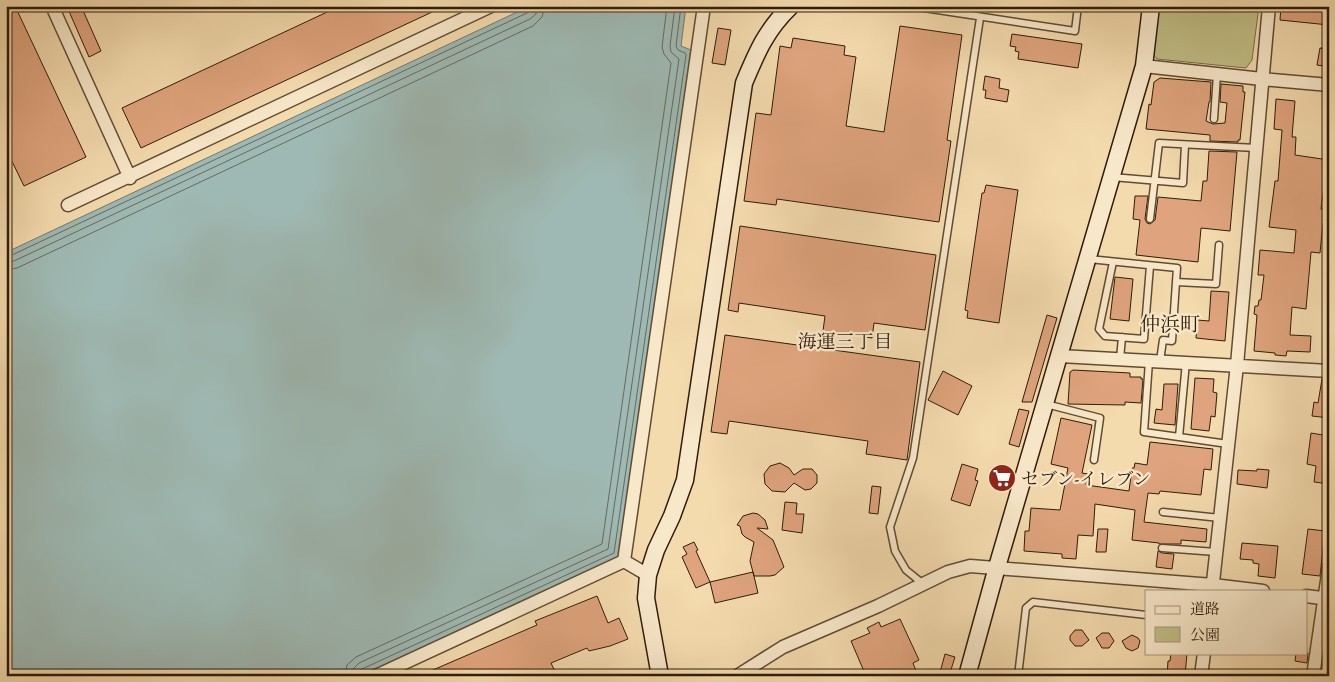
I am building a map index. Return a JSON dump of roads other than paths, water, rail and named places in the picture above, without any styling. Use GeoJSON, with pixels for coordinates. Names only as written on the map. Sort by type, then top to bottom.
{"type":"FeatureCollection","features":[{"type":"Feature","properties":{"kind":"street"},"geometry":{"type":"LineString","coordinates":[[52,6],[130,178]]}},
{"type":"Feature","properties":{"kind":"street"},"geometry":{"type":"LineString","coordinates":[[68,205],[130,178],[491,6]]}},
{"type":"Feature","properties":{"kind":"street"},"geometry":{"type":"LineString","coordinates":[[624,560],[704,6]]}},
{"type":"Feature","properties":{"kind":"street"},"geometry":{"type":"LineString","coordinates":[[660,676],[646,598],[648,575],[656,550],[672,516],[685,480],[744,83],[759,47],[778,19],[791,6]]}},
{"type":"Feature","properties":{"kind":"street"},"geometry":{"type":"LineString","coordinates":[[967,676],[997,567],[1144,66],[1151,6]]}},
{"type":"Feature","properties":{"kind":"street"},"geometry":{"type":"LineString","coordinates":[[1212,588],[1237,365],[1269,6]]}},
{"type":"Feature","properties":{"kind":"street"},"geometry":{"type":"LineString","coordinates":[[1144,66],[1262,80],[1329,85]]}},
{"type":"Feature","properties":{"kind":"street"},"geometry":{"type":"LineString","coordinates":[[1060,356],[1329,371]]}},
{"type":"Feature","properties":{"kind":"street"},"geometry":{"type":"LineString","coordinates":[[624,560],[648,575]]}},
{"type":"Feature","properties":{"kind":"street"},"geometry":{"type":"LineString","coordinates":[[376,676],[624,560]]}},
{"type":"Feature","properties":{"kind":"street"},"geometry":{"type":"LineString","coordinates":[[737,676],[783,647],[878,606],[948,572],[970,566],[1246,590]]}},
{"type":"Feature","properties":{"kind":"street"},"geometry":{"type":"LineString","coordinates":[[1313,676],[1327,598],[1329,567]]}},
{"type":"Feature","properties":{"kind":"street"},"geometry":{"type":"LineString","coordinates":[[1308,596],[1327,598]]}},
{"type":"Feature","properties":{"kind":"street"},"geometry":{"type":"LineString","coordinates":[[1201,676],[1204,654]]}},
{"type":"Feature","properties":{"kind":"lane"},"geometry":{"type":"LineString","coordinates":[[911,6],[1075,31],[1078,6]]}},
{"type":"Feature","properties":{"kind":"lane"},"geometry":{"type":"LineString","coordinates":[[922,584],[906,570],[895,551],[890,527],[913,458],[980,18]]}},
{"type":"Feature","properties":{"kind":"lane"},"geometry":{"type":"LineString","coordinates":[[1214,120],[1217,74]]}},
{"type":"Feature","properties":{"kind":"lane"},"geometry":{"type":"LineString","coordinates":[[1150,219],[1159,143],[1256,148]]}},
{"type":"Feature","properties":{"kind":"lane"},"geometry":{"type":"LineString","coordinates":[[1112,177],[1183,183],[1185,145]]}},
{"type":"Feature","properties":{"kind":"lane"},"geometry":{"type":"LineString","coordinates":[[1176,282],[1216,284],[1219,245]]}},
{"type":"Feature","properties":{"kind":"lane"},"geometry":{"type":"LineString","coordinates":[[1088,259],[1177,268],[1172,341],[1163,340],[1155,361],[1144,432],[1228,444]]}},
{"type":"Feature","properties":{"kind":"lane"},"geometry":{"type":"LineString","coordinates":[[1113,262],[1099,329],[1105,336],[1144,339],[1150,266]]}},
{"type":"Feature","properties":{"kind":"lane"},"geometry":{"type":"LineString","coordinates":[[1120,359],[1122,337]]}},
{"type":"Feature","properties":{"kind":"lane"},"geometry":{"type":"LineString","coordinates":[[1179,437],[1186,362]]}},
{"type":"Feature","properties":{"kind":"lane"},"geometry":{"type":"LineString","coordinates":[[1046,404],[1100,418],[1094,460]]}},
{"type":"Feature","properties":{"kind":"lane"},"geometry":{"type":"LineString","coordinates":[[1163,512],[1220,518]]}},
{"type":"Feature","properties":{"kind":"lane"},"geometry":{"type":"LineString","coordinates":[[1162,548],[1216,552]]}},
{"type":"Feature","properties":{"kind":"lane"},"geometry":{"type":"LineString","coordinates":[[1018,676],[1026,608],[1033,602],[1145,615]]}},
{"type":"Feature","properties":{"kind":"water"},"geometry":{"type":"Polygon","coordinates":[[[530,6],[686,6],[681,46],[691,50],[619,557],[359,676],[6,676],[6,247],[9,251],[530,6]]]}},
{"type":"Feature","properties":{"kind":"place","name":"セブン-イレブン"},"geometry":{"type":"Point","coordinates":[1002,478]}},
{"type":"Feature","properties":{"kind":"district","name":"仲浜町"},"geometry":{"type":"Point","coordinates":[1170,324]}},
{"type":"Feature","properties":{"kind":"district","name":"海運三丁目"},"geometry":{"type":"Point","coordinates":[845,341]}}]}
